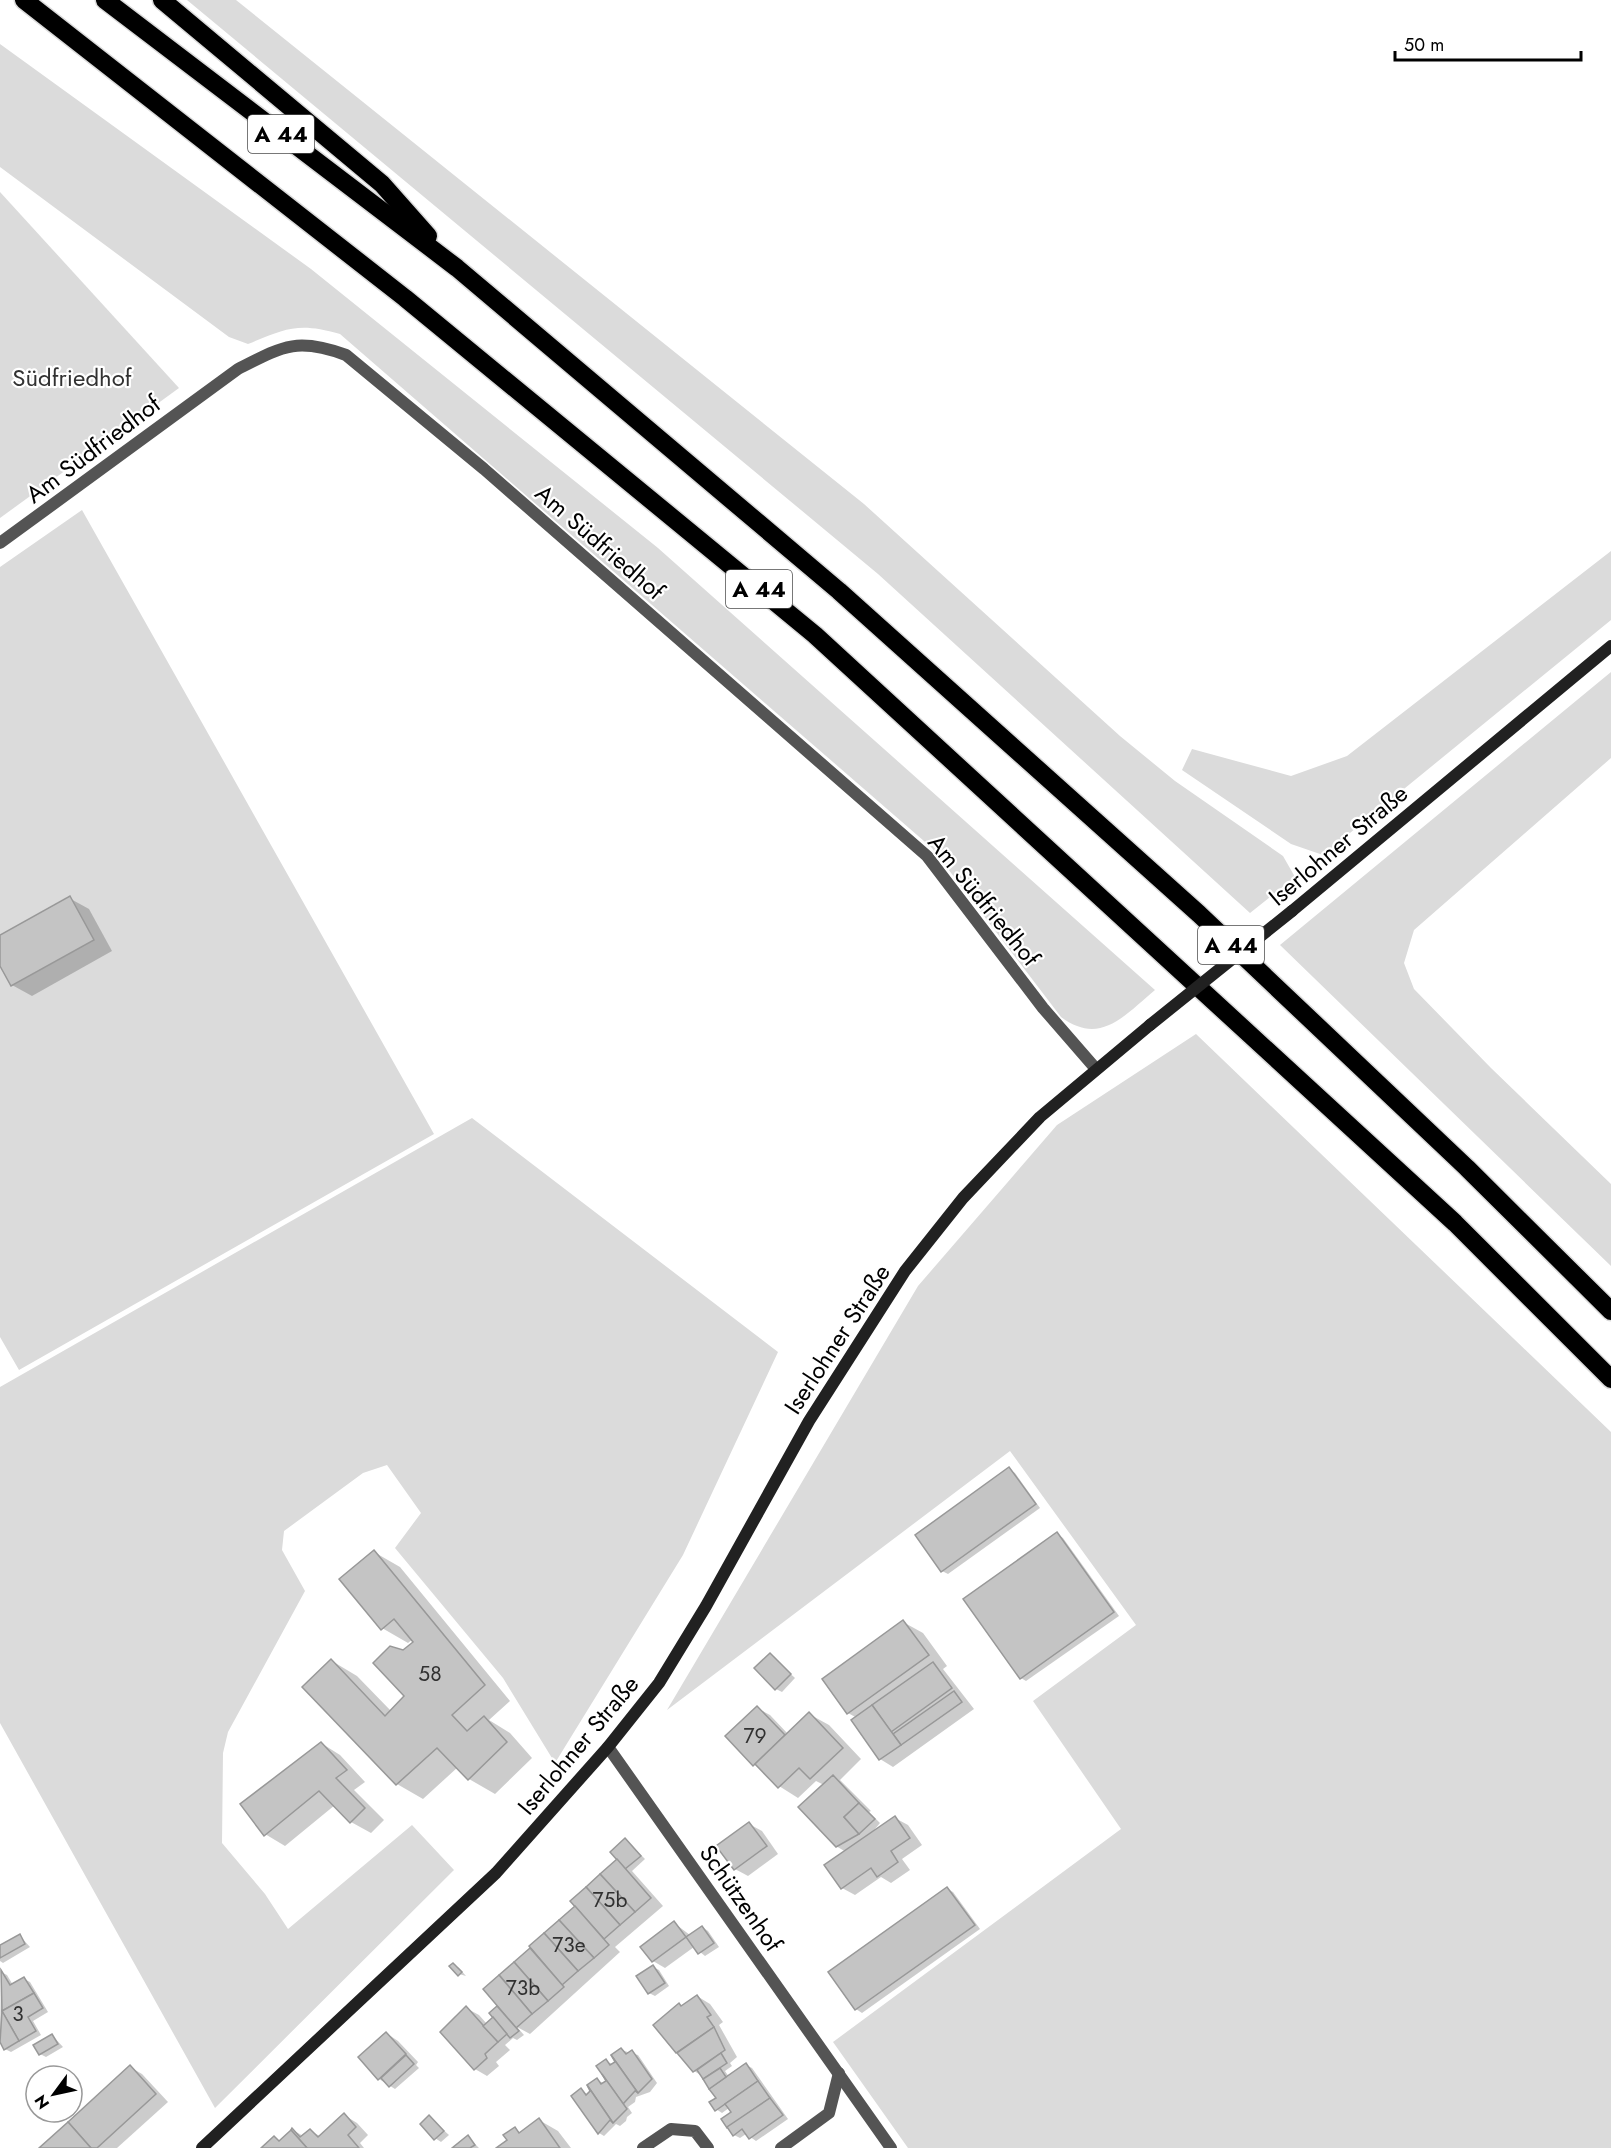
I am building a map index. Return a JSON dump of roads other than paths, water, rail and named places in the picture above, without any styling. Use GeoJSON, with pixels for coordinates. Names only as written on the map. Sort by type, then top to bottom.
{"type":"FeatureCollection","features":[{"type":"Feature","properties":{"kind":"highway","name":"A 44"},"geometry":{"type":"LineString","coordinates":[[24,0],[405,298],[814,635],[1455,1222],[1611,1379]]}},
{"type":"Feature","properties":{"kind":"highway","name":"A 44"},"geometry":{"type":"LineString","coordinates":[[105,0],[457,268],[839,591],[1199,914],[1467,1168],[1611,1311]]}},
{"type":"Feature","properties":{"kind":"highway"},"geometry":{"type":"LineString","coordinates":[[162,0],[381,184],[457,268]]}},
{"type":"Feature","properties":{"kind":"main road","name":"Iserlohner Straße"},"geometry":{"type":"LineString","coordinates":[[202,2148],[496,1873],[608,1747],[664,1674],[706,1606],[809,1421],[905,1271],[986,1174],[1040,1118],[1096,1069],[1611,646]]}},
{"type":"Feature","properties":{"kind":"street","name":"Am Südfriedhof"},"geometry":{"type":"LineString","coordinates":[[0,543],[238,369],[296,344],[320,345],[346,355],[484,468],[927,856],[1043,1008],[1096,1069]]}},
{"type":"Feature","properties":{"kind":"street","name":"Schützenhof"},"geometry":{"type":"LineString","coordinates":[[608,1747],[891,2148]]}},
{"type":"Feature","properties":{"kind":"street"},"geometry":{"type":"LineString","coordinates":[[781,2148],[829,2113],[839,2073]]}},
{"type":"Feature","properties":{"kind":"street"},"geometry":{"type":"LineString","coordinates":[[643,2148],[671,2129],[696,2131],[708,2148]]}},
{"type":"Feature","properties":{"kind":"park label","name":"Südfriedhof"},"geometry":{"type":"Point","coordinates":[72,377]}}]}
